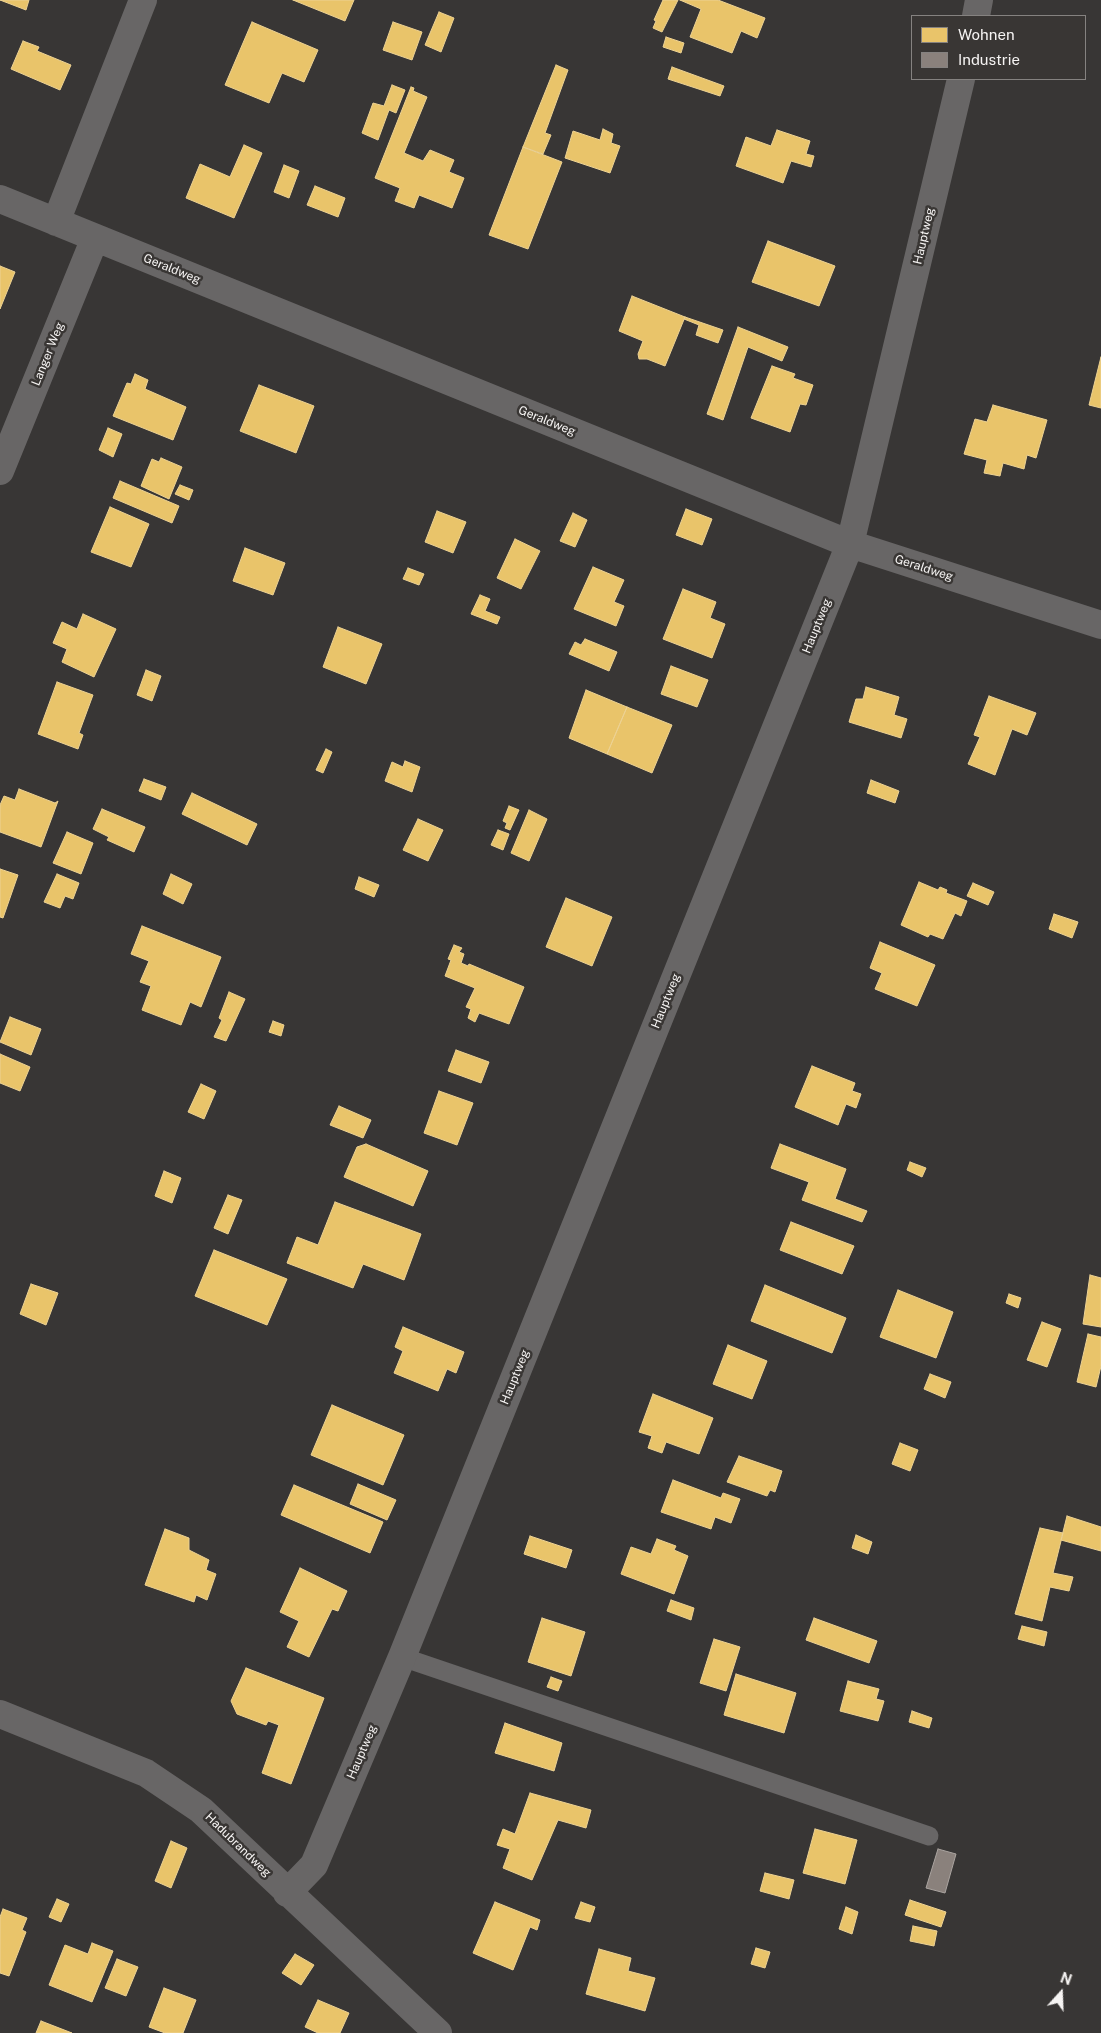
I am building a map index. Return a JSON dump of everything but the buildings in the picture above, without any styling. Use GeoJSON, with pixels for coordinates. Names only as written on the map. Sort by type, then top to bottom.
{"type":"FeatureCollection","features":[{"type":"Feature","properties":{"kind":"street"},"geometry":{"type":"LineString","coordinates":[[56,222],[143,0]]}},
{"type":"Feature","properties":{"kind":"street"},"geometry":{"type":"LineString","coordinates":[[976,15],[980,0]]}},
{"type":"Feature","properties":{"kind":"street","name":"Hauptweg"},"geometry":{"type":"LineString","coordinates":[[288,1893],[314,1865],[402,1657],[850,544],[961,80]]}},
{"type":"Feature","properties":{"kind":"street","name":"Geraldweg"},"geometry":{"type":"LineString","coordinates":[[0,199],[850,544],[1101,624]]}},
{"type":"Feature","properties":{"kind":"street","name":"Langer Weg"},"geometry":{"type":"LineString","coordinates":[[0,471],[96,238]]}},
{"type":"Feature","properties":{"kind":"street","name":"Hadubrandweg"},"geometry":{"type":"LineString","coordinates":[[0,1714],[146,1773],[201,1810],[438,2033]]}},
{"type":"Feature","properties":{"kind":"lane"},"geometry":{"type":"LineString","coordinates":[[402,1657],[929,1836]]}}]}
